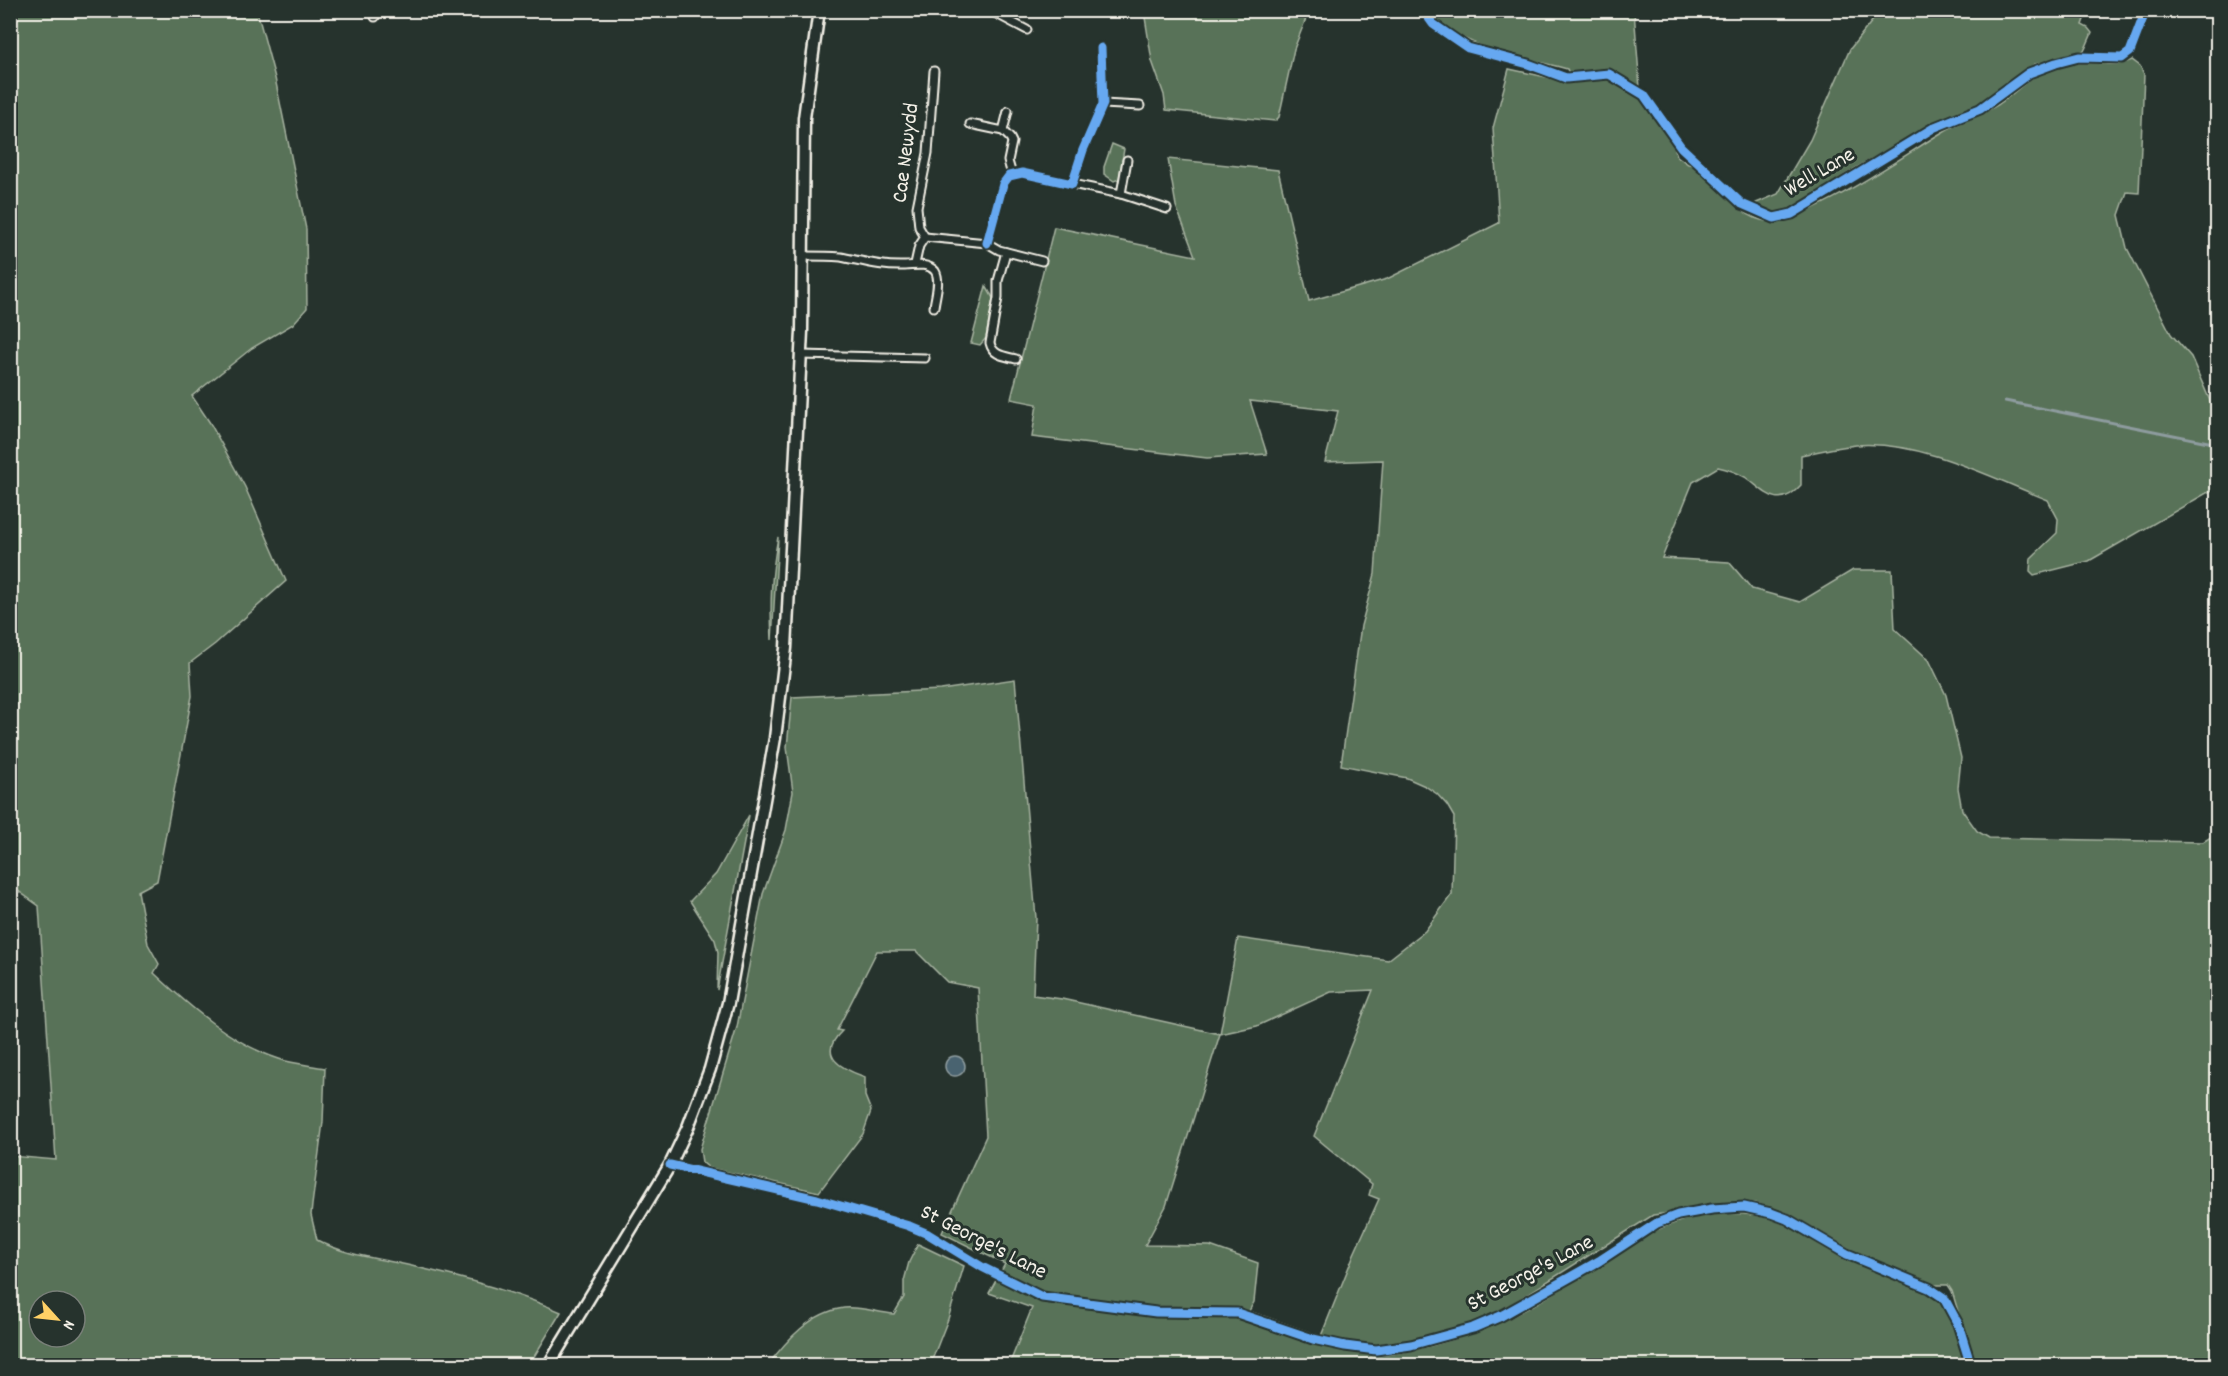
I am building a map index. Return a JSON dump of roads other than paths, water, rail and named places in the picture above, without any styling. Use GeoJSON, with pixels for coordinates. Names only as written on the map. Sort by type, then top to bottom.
{"type":"FeatureCollection","features":[{"type":"Feature","properties":{"kind":"main road"},"geometry":{"type":"LineString","coordinates":[[548,1365],[670,1165],[688,1127],[710,1070],[728,1003],[775,738],[783,678],[801,355],[804,118],[819,10]]}},
{"type":"Feature","properties":{"kind":"street"},"geometry":{"type":"LineString","coordinates":[[989,10],[1027,30]]}},
{"type":"Feature","properties":{"kind":"street","name":"Well Lane"},"geometry":{"type":"LineString","coordinates":[[1423,10],[1433,24],[1468,48],[1528,64],[1566,78],[1609,74],[1644,95],[1681,147],[1742,204],[1774,218],[1792,214],[1935,127],[1980,109],[2029,73],[2079,57],[2122,58],[2130,52],[2146,10]]}},
{"type":"Feature","properties":{"kind":"street"},"geometry":{"type":"LineString","coordinates":[[1072,184],[1083,150],[1103,104],[1101,48]]}},
{"type":"Feature","properties":{"kind":"street","name":"Cae Newydd"},"geometry":{"type":"LineString","coordinates":[[925,237],[917,222],[917,207],[928,153],[934,71]]}},
{"type":"Feature","properties":{"kind":"street"},"geometry":{"type":"LineString","coordinates":[[1103,104],[1140,106]]}},
{"type":"Feature","properties":{"kind":"street"},"geometry":{"type":"LineString","coordinates":[[1002,131],[1008,111]]}},
{"type":"Feature","properties":{"kind":"street"},"geometry":{"type":"LineString","coordinates":[[970,124],[1002,131],[1012,142],[1008,158],[1012,175]]}},
{"type":"Feature","properties":{"kind":"street"},"geometry":{"type":"LineString","coordinates":[[1121,194],[1127,160]]}},
{"type":"Feature","properties":{"kind":"street"},"geometry":{"type":"LineString","coordinates":[[987,243],[1003,184],[1012,175],[1022,173],[1121,194],[1167,209]]}},
{"type":"Feature","properties":{"kind":"street"},"geometry":{"type":"LineString","coordinates":[[915,264],[925,237],[987,243],[1006,252],[1042,261]]}},
{"type":"Feature","properties":{"kind":"street"},"geometry":{"type":"LineString","coordinates":[[1006,252],[998,281],[998,298],[990,343],[996,354],[1016,360]]}},
{"type":"Feature","properties":{"kind":"street"},"geometry":{"type":"LineString","coordinates":[[804,256],[837,257],[906,267],[915,264],[933,269],[937,276],[934,307]]}},
{"type":"Feature","properties":{"kind":"street"},"geometry":{"type":"LineString","coordinates":[[801,355],[925,358]]}},
{"type":"Feature","properties":{"kind":"street","name":"St George's Lane"},"geometry":{"type":"LineString","coordinates":[[670,1165],[817,1199],[909,1226],[928,1234],[982,1267],[1042,1297],[1156,1312],[1237,1312],[1313,1339],[1376,1350],[1411,1345],[1473,1328],[1501,1316],[1599,1261],[1658,1222],[1678,1215],[1732,1207],[1744,1208],[1771,1213],[1786,1219],[1847,1254],[1929,1288],[1944,1298],[1958,1324],[1971,1365]]}},
{"type":"Feature","properties":{"kind":"water"},"geometry":{"type":"Polygon","coordinates":[[[955,1056],[962,1059],[965,1066],[962,1073],[955,1076],[948,1073],[945,1066],[948,1059],[955,1056]]]}},
{"type":"Feature","properties":{"kind":"waterway"},"geometry":{"type":"LineString","coordinates":[[2005,401],[2218,444]]}}]}
